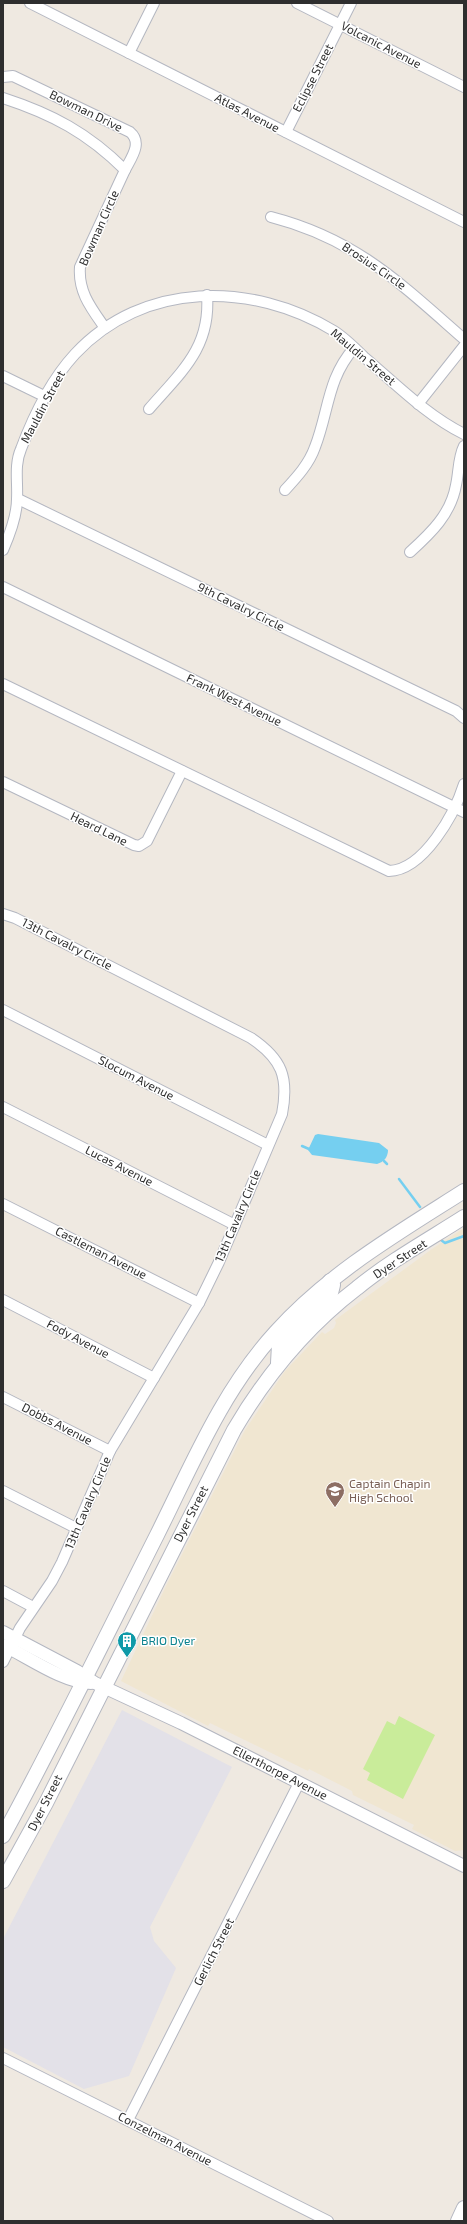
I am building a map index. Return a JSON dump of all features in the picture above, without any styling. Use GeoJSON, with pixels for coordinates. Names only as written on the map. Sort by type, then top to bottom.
{"type":"FeatureCollection","features":[{"type":"Feature","properties":{"kind":"main road","name":"Dyer Street"},"geometry":{"type":"LineString","coordinates":[[3,1881],[46,1803],[92,1682],[222,1406],[242,1375],[274,1333],[330,1281],[464,1191]]}},
{"type":"Feature","properties":{"kind":"main road","name":"Dyer Street"},"geometry":{"type":"LineString","coordinates":[[3,1836],[234,1430],[251,1401],[278,1364],[306,1332],[357,1287],[464,1217]]}},
{"type":"Feature","properties":{"kind":"main road"},"geometry":{"type":"LineString","coordinates":[[278,1364],[279,1345],[331,1293],[333,1285],[330,1281]]}},
{"type":"Feature","properties":{"kind":"main road"},"geometry":{"type":"LineString","coordinates":[[458,2221],[464,2208]]}},
{"type":"Feature","properties":{"kind":"street","name":"Atlas Avenue"},"geometry":{"type":"LineString","coordinates":[[30,3],[464,222]]}},
{"type":"Feature","properties":{"kind":"street"},"geometry":{"type":"LineString","coordinates":[[129,53],[154,3]]}},
{"type":"Feature","properties":{"kind":"street","name":"Volcanic Avenue"},"geometry":{"type":"LineString","coordinates":[[297,3],[464,87]]}},
{"type":"Feature","properties":{"kind":"street","name":"Eclipse Street"},"geometry":{"type":"LineString","coordinates":[[286,132],[351,3]]}},
{"type":"Feature","properties":{"kind":"street","name":"Bowman Drive"},"geometry":{"type":"LineString","coordinates":[[3,77],[12,76],[130,132],[135,138],[136,147],[125,170],[100,148],[62,121],[28,106],[3,98]]}},
{"type":"Feature","properties":{"kind":"street","name":"Bowman Circle"},"geometry":{"type":"LineString","coordinates":[[105,328],[82,293],[79,276],[80,266],[125,170]]}},
{"type":"Feature","properties":{"kind":"street","name":"Brosius Circle"},"geometry":{"type":"LineString","coordinates":[[271,217],[316,232],[354,250],[407,288],[464,339]]}},
{"type":"Feature","properties":{"kind":"street"},"geometry":{"type":"LineString","coordinates":[[149,409],[188,366],[199,347],[207,316],[207,295]]}},
{"type":"Feature","properties":{"kind":"street","name":"Mauldin Street"},"geometry":{"type":"LineString","coordinates":[[3,550],[15,516],[18,499],[16,478],[20,452],[28,430],[54,382],[74,354],[105,328],[130,314],[160,302],[207,295],[255,299],[298,312],[334,332],[418,404],[442,422],[464,434]]}},
{"type":"Feature","properties":{"kind":"street"},"geometry":{"type":"LineString","coordinates":[[418,404],[464,346]]}},
{"type":"Feature","properties":{"kind":"street"},"geometry":{"type":"LineString","coordinates":[[285,490],[301,472],[315,448],[334,378],[354,348]]}},
{"type":"Feature","properties":{"kind":"street"},"geometry":{"type":"LineString","coordinates":[[3,376],[46,397]]}},
{"type":"Feature","properties":{"kind":"street"},"geometry":{"type":"LineString","coordinates":[[410,552],[428,536],[446,513],[456,486],[459,460],[464,446]]}},
{"type":"Feature","properties":{"kind":"street","name":"9th Cavalry Circle"},"geometry":{"type":"LineString","coordinates":[[18,499],[456,711],[464,718]]}},
{"type":"Feature","properties":{"kind":"street","name":"Frank West Avenue"},"geometry":{"type":"LineString","coordinates":[[3,587],[460,810]]}},
{"type":"Feature","properties":{"kind":"street"},"geometry":{"type":"LineString","coordinates":[[3,684],[389,871],[403,869],[416,859],[460,810],[464,784]]}},
{"type":"Feature","properties":{"kind":"street","name":"Heard Lane"},"geometry":{"type":"LineString","coordinates":[[3,782],[134,845],[139,846],[147,841],[182,771]]}},
{"type":"Feature","properties":{"kind":"street","name":"13th Cavalry Circle"},"geometry":{"type":"LineString","coordinates":[[3,914],[16,918],[251,1038],[266,1048],[277,1063],[285,1080],[286,1096],[282,1114],[235,1225],[199,1303],[110,1451],[52,1581],[9,1644],[3,1662]]}},
{"type":"Feature","properties":{"kind":"street","name":"Slocum Avenue"},"geometry":{"type":"LineString","coordinates":[[3,1010],[268,1145]]}},
{"type":"Feature","properties":{"kind":"street","name":"Lucas Avenue"},"geometry":{"type":"LineString","coordinates":[[3,1107],[235,1225]]}},
{"type":"Feature","properties":{"kind":"street","name":"Castleman Avenue"},"geometry":{"type":"LineString","coordinates":[[3,1204],[199,1303]]}},
{"type":"Feature","properties":{"kind":"street","name":"Fody Avenue"},"geometry":{"type":"LineString","coordinates":[[3,1300],[154,1378]]}},
{"type":"Feature","properties":{"kind":"street","name":"Dobbs Avenue"},"geometry":{"type":"LineString","coordinates":[[3,1397],[110,1451]]}},
{"type":"Feature","properties":{"kind":"street"},"geometry":{"type":"LineString","coordinates":[[3,1491],[76,1528]]}},
{"type":"Feature","properties":{"kind":"street"},"geometry":{"type":"LineString","coordinates":[[3,1591],[33,1607]]}},
{"type":"Feature","properties":{"kind":"street","name":"Ellerthorpe Avenue"},"geometry":{"type":"LineString","coordinates":[[3,1632],[9,1644],[92,1682],[299,1783],[464,1866]]}},
{"type":"Feature","properties":{"kind":"street","name":"Gerlich Street"},"geometry":{"type":"LineString","coordinates":[[128,2120],[299,1783]]}},
{"type":"Feature","properties":{"kind":"street","name":"Conzelman Avenue"},"geometry":{"type":"LineString","coordinates":[[3,2058],[328,2221]]}},
{"type":"Feature","properties":{"kind":"shaded area","name":"Captain Chapin High School"},"geometry":{"type":"Polygon","coordinates":[[[464,1228],[464,1850],[455,1851],[412,1829],[414,1825],[353,1795],[352,1791],[309,1769],[308,1771],[210,1723],[208,1726],[121,1681],[166,1586],[245,1430],[285,1371],[322,1332],[325,1334],[334,1328],[336,1323],[335,1320],[432,1249],[464,1228]]]}},
{"type":"Feature","properties":{"kind":"shaded area"},"geometry":{"type":"Polygon","coordinates":[[[122,1710],[232,1767],[150,1927],[154,1941],[176,1968],[129,2076],[84,2089],[3,2047],[3,1939],[122,1710]]]}},
{"type":"Feature","properties":{"kind":"green space"},"geometry":{"type":"Polygon","coordinates":[[[399,1716],[435,1735],[403,1799],[367,1780],[370,1773],[363,1769],[387,1721],[395,1725],[399,1716]]]}},
{"type":"Feature","properties":{"kind":"water"},"geometry":{"type":"Polygon","coordinates":[[[318,1134],[379,1143],[388,1150],[387,1155],[384,1161],[377,1164],[312,1155],[308,1150],[315,1135],[318,1134]]]}},
{"type":"Feature","properties":{"kind":"waterway"},"geometry":{"type":"LineString","coordinates":[[302,1146],[309,1149]]}},
{"type":"Feature","properties":{"kind":"waterway"},"geometry":{"type":"LineString","coordinates":[[384,1161],[387,1164]]}},
{"type":"Feature","properties":{"kind":"waterway"},"geometry":{"type":"LineString","coordinates":[[399,1179],[420,1207]]}},
{"type":"Feature","properties":{"kind":"waterway"},"geometry":{"type":"LineString","coordinates":[[441,1240],[445,1243],[464,1236]]}},
{"type":"Feature","properties":{"kind":"place","name":"Captain Chapin High School"},"geometry":{"type":"Point","coordinates":[335,1508]}},
{"type":"Feature","properties":{"kind":"place","name":"BRIO Dyer"},"geometry":{"type":"Point","coordinates":[127,1658]}}]}
